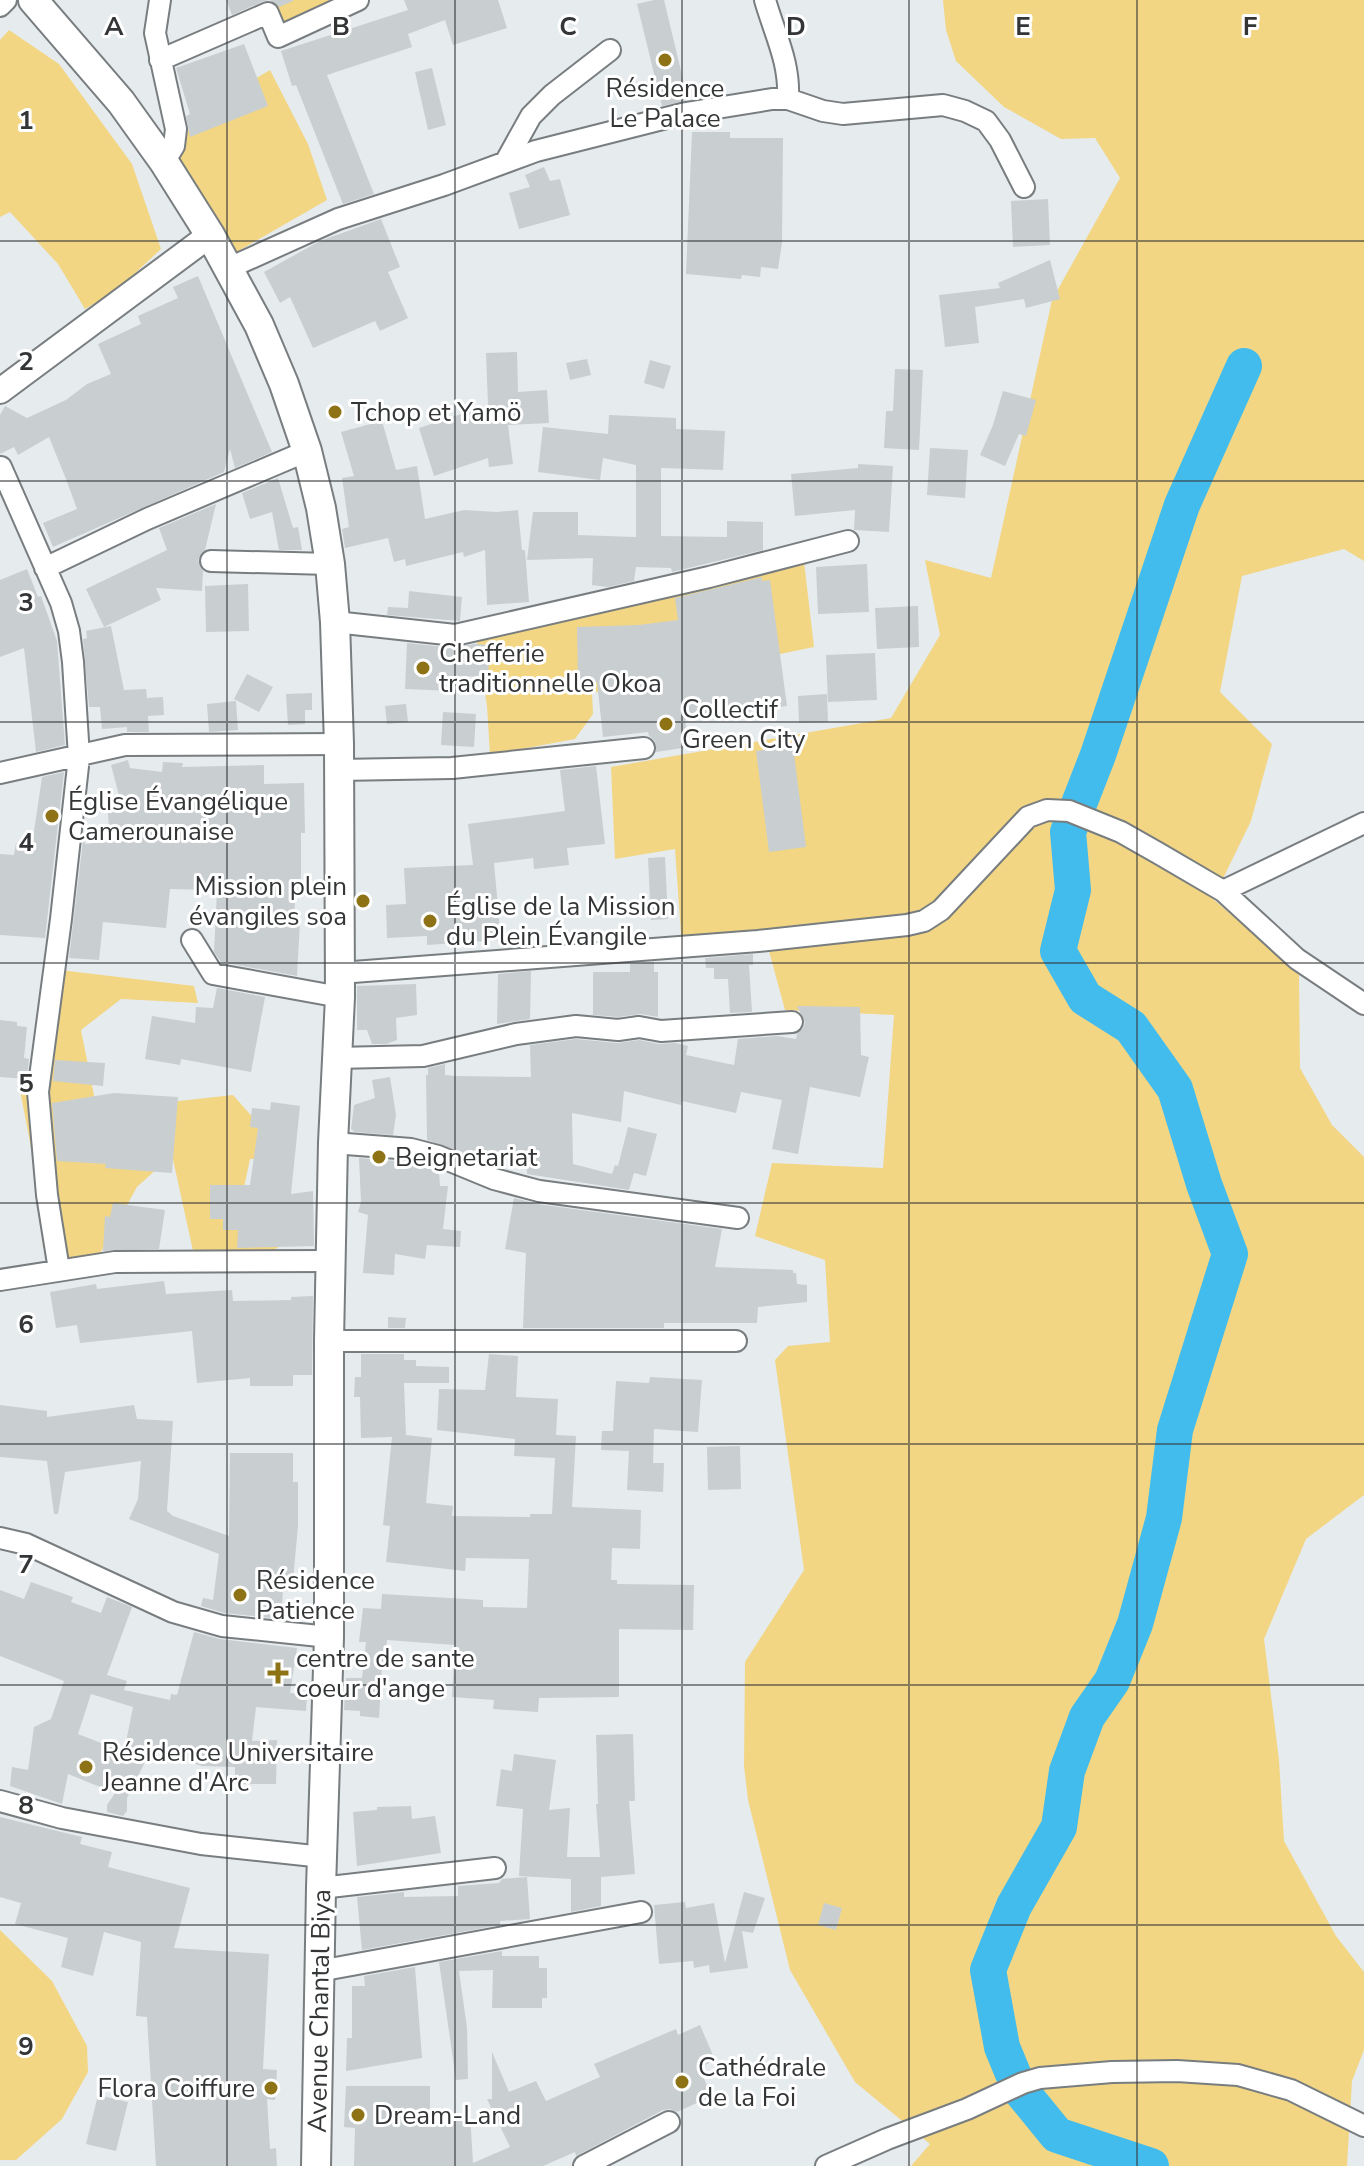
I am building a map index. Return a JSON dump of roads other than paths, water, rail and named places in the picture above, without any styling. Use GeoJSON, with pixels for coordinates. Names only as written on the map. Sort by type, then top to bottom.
{"type":"FeatureCollection","features":[{"type":"Feature","properties":{"kind":"main road","name":"Avenue Chantal Biya"},"geometry":{"type":"LineString","coordinates":[[33,0],[121,102],[164,162],[229,268],[264,336],[307,451],[330,564],[339,757],[340,985],[333,1143],[329,1637],[316,2166]]}},
{"type":"Feature","properties":{"kind":"street"},"geometry":{"type":"LineString","coordinates":[[0,6],[6,0]]}},
{"type":"Feature","properties":{"kind":"street"},"geometry":{"type":"LineString","coordinates":[[160,0],[155,33],[176,129],[174,146],[164,162]]}},
{"type":"Feature","properties":{"kind":"street"},"geometry":{"type":"LineString","coordinates":[[160,60],[268,13],[278,37],[358,0]]}},
{"type":"Feature","properties":{"kind":"street"},"geometry":{"type":"LineString","coordinates":[[765,0],[786,59],[788,99]]}},
{"type":"Feature","properties":{"kind":"street"},"geometry":{"type":"LineString","coordinates":[[506,161],[531,116],[552,95],[610,50]]}},
{"type":"Feature","properties":{"kind":"street"},"geometry":{"type":"LineString","coordinates":[[229,268],[338,219],[444,185],[506,161],[686,113],[772,99],[788,99],[843,114],[943,105],[965,111],[986,121],[1000,140],[1024,187]]}},
{"type":"Feature","properties":{"kind":"street"},"geometry":{"type":"LineString","coordinates":[[0,391],[210,235]]}},
{"type":"Feature","properties":{"kind":"street"},"geometry":{"type":"LineString","coordinates":[[45,568],[147,519],[307,451]]}},
{"type":"Feature","properties":{"kind":"street"},"geometry":{"type":"LineString","coordinates":[[1,467],[61,603],[69,631],[79,757],[38,1092],[47,1195],[59,1270]]}},
{"type":"Feature","properties":{"kind":"street"},"geometry":{"type":"LineString","coordinates":[[335,622],[455,635],[709,577],[848,541]]}},
{"type":"Feature","properties":{"kind":"street"},"geometry":{"type":"LineString","coordinates":[[211,561],[330,564]]}},
{"type":"Feature","properties":{"kind":"street"},"geometry":{"type":"LineString","coordinates":[[0,773],[125,745],[339,757],[452,768],[644,748]]}},
{"type":"Feature","properties":{"kind":"street"},"geometry":{"type":"LineString","coordinates":[[192,940],[213,974],[340,985],[907,925],[924,921],[941,910],[1028,817],[1047,810],[1069,811],[1121,832],[1223,891],[1297,959],[1364,1004]]}},
{"type":"Feature","properties":{"kind":"street"},"geometry":{"type":"LineString","coordinates":[[1223,891],[1364,823]]}},
{"type":"Feature","properties":{"kind":"street"},"geometry":{"type":"LineString","coordinates":[[336,1058],[423,1056],[516,1034],[576,1026],[618,1030],[639,1027],[661,1031],[792,1022]]}},
{"type":"Feature","properties":{"kind":"street"},"geometry":{"type":"LineString","coordinates":[[333,1143],[411,1149],[438,1156],[494,1179],[539,1191],[738,1218]]}},
{"type":"Feature","properties":{"kind":"street"},"geometry":{"type":"LineString","coordinates":[[0,1280],[115,1262],[331,1261]]}},
{"type":"Feature","properties":{"kind":"street"},"geometry":{"type":"LineString","coordinates":[[329,1341],[736,1341]]}},
{"type":"Feature","properties":{"kind":"street"},"geometry":{"type":"LineString","coordinates":[[0,1538],[26,1544],[173,1612],[222,1626],[329,1637]]}},
{"type":"Feature","properties":{"kind":"street"},"geometry":{"type":"LineString","coordinates":[[0,1801],[62,1818],[201,1844],[323,1857]]}},
{"type":"Feature","properties":{"kind":"street"},"geometry":{"type":"LineString","coordinates":[[321,1888],[495,1868]]}},
{"type":"Feature","properties":{"kind":"street"},"geometry":{"type":"LineString","coordinates":[[319,1971],[641,1912]]}},
{"type":"Feature","properties":{"kind":"street"},"geometry":{"type":"LineString","coordinates":[[826,2166],[1023,2083],[1040,2078],[1112,2072],[1177,2071],[1238,2075],[1291,2090],[1364,2126]]}},
{"type":"Feature","properties":{"kind":"street"},"geometry":{"type":"LineString","coordinates":[[584,2166],[669,2122]]}},
{"type":"Feature","properties":{"kind":"waterway"},"geometry":{"type":"LineString","coordinates":[[1016,2081],[1002,2047],[988,1970],[1014,1906],[1059,1827],[1067,1771],[1087,1717],[1112,1681],[1135,1624],[1164,1518],[1175,1430],[1230,1254],[1204,1184],[1175,1089],[1131,1027],[1085,998],[1058,951],[1073,890],[1068,832],[1098,755],[1182,505],[1244,366]]}},
{"type":"Feature","properties":{"kind":"waterway"},"geometry":{"type":"LineString","coordinates":[[1021,2091],[1057,2135],[1151,2166]]}},
{"type":"Feature","properties":{"kind":"place","name":"Résidence Le Palace"},"geometry":{"type":"Point","coordinates":[665,60]}},
{"type":"Feature","properties":{"kind":"place","name":"Tchop et Yamö"},"geometry":{"type":"Point","coordinates":[335,412]}},
{"type":"Feature","properties":{"kind":"place","name":"Chefferie traditionnelle Okoa"},"geometry":{"type":"Point","coordinates":[423,668]}},
{"type":"Feature","properties":{"kind":"place","name":"Collectif Green City"},"geometry":{"type":"Point","coordinates":[666,724]}},
{"type":"Feature","properties":{"kind":"place","name":"Église Évangélique Camerounaise"},"geometry":{"type":"Point","coordinates":[52,816]}},
{"type":"Feature","properties":{"kind":"place","name":"Mission plein évangiles soa"},"geometry":{"type":"Point","coordinates":[363,901]}},
{"type":"Feature","properties":{"kind":"place","name":"Église de la Mission du Plein Évangile"},"geometry":{"type":"Point","coordinates":[430,921]}},
{"type":"Feature","properties":{"kind":"place","name":"Beignetariat"},"geometry":{"type":"Point","coordinates":[379,1157]}},
{"type":"Feature","properties":{"kind":"place","name":"Résidence Patience"},"geometry":{"type":"Point","coordinates":[240,1595]}},
{"type":"Feature","properties":{"kind":"place","name":"centre de sante coeur d'ange"},"geometry":{"type":"Point","coordinates":[278,1673]}},
{"type":"Feature","properties":{"kind":"place","name":"Résidence Universitaire Jeanne d'Arc"},"geometry":{"type":"Point","coordinates":[86,1767]}},
{"type":"Feature","properties":{"kind":"place","name":"Cathédrale de la Foi"},"geometry":{"type":"Point","coordinates":[682,2082]}},
{"type":"Feature","properties":{"kind":"place","name":"Flora Coiffure"},"geometry":{"type":"Point","coordinates":[271,2088]}},
{"type":"Feature","properties":{"kind":"place","name":"Dream-Land"},"geometry":{"type":"Point","coordinates":[358,2115]}}]}
